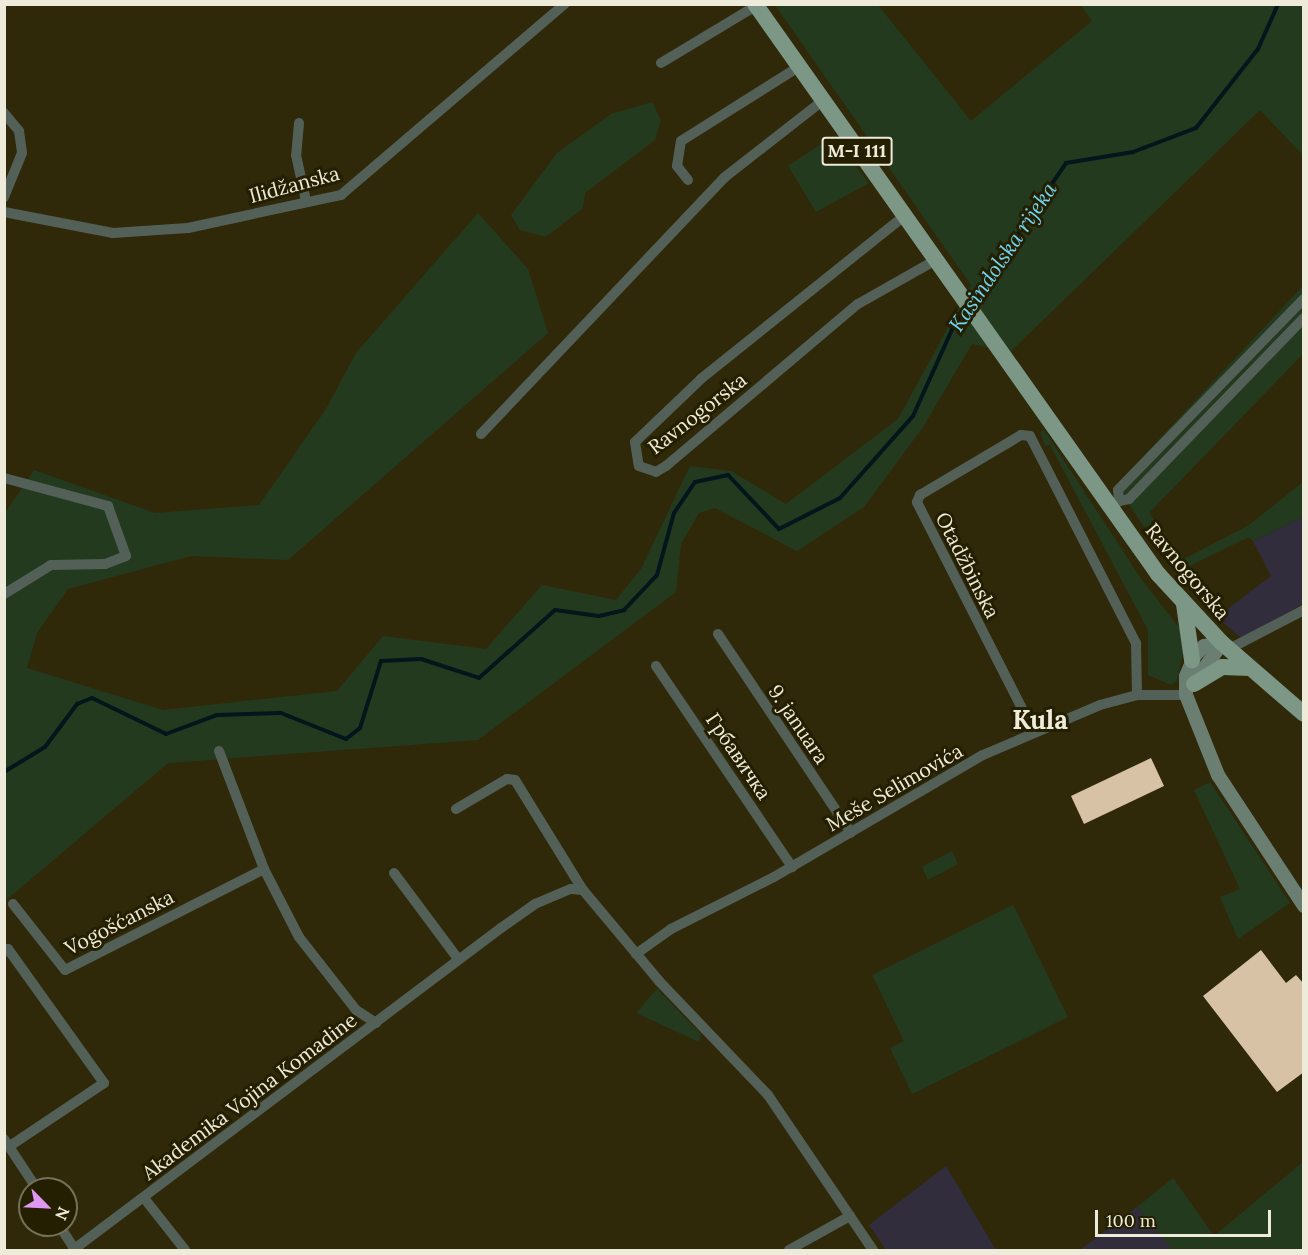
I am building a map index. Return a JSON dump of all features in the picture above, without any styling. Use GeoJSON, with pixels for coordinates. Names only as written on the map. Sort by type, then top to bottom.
{"type":"FeatureCollection","features":[{"type":"Feature","properties":{"kind":"main road","name":"Ravnogorska"},"geometry":{"type":"LineString","coordinates":[[755,5],[960,298],[1115,504],[1184,603],[1250,668],[1302,711]]}},
{"type":"Feature","properties":{"kind":"main road"},"geometry":{"type":"LineString","coordinates":[[1184,603],[1192,660],[1190,689],[1218,775],[1304,906]]}},
{"type":"Feature","properties":{"kind":"main road"},"geometry":{"type":"LineString","coordinates":[[1192,660],[1204,646],[1226,646]]}},
{"type":"Feature","properties":{"kind":"main road"},"geometry":{"type":"LineString","coordinates":[[1190,689],[1226,646]]}},
{"type":"Feature","properties":{"kind":"main road"},"geometry":{"type":"LineString","coordinates":[[1190,689],[1221,667],[1250,668]]}},
{"type":"Feature","properties":{"kind":"street","name":"Ilidžanska"},"geometry":{"type":"LineString","coordinates":[[4,212],[113,233],[188,228],[341,195],[356,185],[565,4]]}},
{"type":"Feature","properties":{"kind":"street"},"geometry":{"type":"LineString","coordinates":[[661,63],[755,5]]}},
{"type":"Feature","properties":{"kind":"street"},"geometry":{"type":"LineString","coordinates":[[688,180],[677,166],[681,141],[797,68]]}},
{"type":"Feature","properties":{"kind":"street"},"geometry":{"type":"LineString","coordinates":[[481,434],[725,177],[821,102]]}},
{"type":"Feature","properties":{"kind":"street"},"geometry":{"type":"LineString","coordinates":[[4,112],[19,131],[22,153],[4,197]]}},
{"type":"Feature","properties":{"kind":"street"},"geometry":{"type":"LineString","coordinates":[[299,123],[296,155],[306,201]]}},
{"type":"Feature","properties":{"kind":"street","name":"Ravnogorska"},"geometry":{"type":"LineString","coordinates":[[903,217],[700,379],[635,442],[639,466],[656,472],[666,466],[858,304],[934,261]]}},
{"type":"Feature","properties":{"kind":"street"},"geometry":{"type":"LineString","coordinates":[[1115,504],[1118,490],[1304,299]]}},
{"type":"Feature","properties":{"kind":"street"},"geometry":{"type":"LineString","coordinates":[[1115,504],[1129,499],[1304,318]]}},
{"type":"Feature","properties":{"kind":"street","name":"Otadžbinska"},"geometry":{"type":"LineString","coordinates":[[1034,732],[917,502],[920,495],[982,456],[1021,435],[1030,436],[1136,643],[1137,695]]}},
{"type":"Feature","properties":{"kind":"street"},"geometry":{"type":"LineString","coordinates":[[4,478],[108,506],[126,556],[105,564],[51,565],[4,594]]}},
{"type":"Feature","properties":{"kind":"street"},"geometry":{"type":"LineString","coordinates":[[1226,646],[1304,610]]}},
{"type":"Feature","properties":{"kind":"street","name":"9. januara"},"geometry":{"type":"LineString","coordinates":[[718,634],[850,833]]}},
{"type":"Feature","properties":{"kind":"street","name":"Грбавичка"},"geometry":{"type":"LineString","coordinates":[[656,666],[792,867]]}},
{"type":"Feature","properties":{"kind":"street","name":"Meše Selimovića"},"geometry":{"type":"LineString","coordinates":[[636,954],[671,929],[792,867],[983,755],[1034,732],[1137,695],[1190,689]]}},
{"type":"Feature","properties":{"kind":"street"},"geometry":{"type":"LineString","coordinates":[[219,751],[264,869],[284,911],[321,969],[356,1010],[376,1023],[458,959],[558,892],[583,890]]}},
{"type":"Feature","properties":{"kind":"street"},"geometry":{"type":"LineString","coordinates":[[456,808],[507,779],[515,780],[583,890],[636,954],[778,1108],[873,1251]]}},
{"type":"Feature","properties":{"kind":"street","name":"Vogošćanska"},"geometry":{"type":"LineString","coordinates":[[13,904],[65,970],[264,869]]}},
{"type":"Feature","properties":{"kind":"street"},"geometry":{"type":"LineString","coordinates":[[394,873],[458,959]]}},
{"type":"Feature","properties":{"kind":"street"},"geometry":{"type":"LineString","coordinates":[[4,952],[8,949],[104,1083],[7,1142],[29,1177]]}},
{"type":"Feature","properties":{"kind":"street","name":"Akademika Vojina Komadine"},"geometry":{"type":"LineString","coordinates":[[66,1237],[74,1250],[376,1023]]}},
{"type":"Feature","properties":{"kind":"street","name":"Akademika Vojina Komadine"},"geometry":{"type":"LineString","coordinates":[[144,1198],[185,1251]]}},
{"type":"Feature","properties":{"kind":"street"},"geometry":{"type":"LineString","coordinates":[[789,1251],[850,1216]]}},
{"type":"Feature","properties":{"kind":"shaded area"},"geometry":{"type":"Polygon","coordinates":[[[1303,517],[1303,604],[1241,638],[1217,617],[1271,576],[1253,541],[1303,517]]]}},
{"type":"Feature","properties":{"kind":"shaded area"},"geometry":{"type":"Polygon","coordinates":[[[946,1166],[996,1250],[886,1250],[869,1225],[946,1166]]]}},
{"type":"Feature","properties":{"kind":"shaded area"},"geometry":{"type":"Polygon","coordinates":[[[1137,1207],[1173,1250],[1080,1250],[1137,1207]]]}},
{"type":"Feature","properties":{"kind":"green space"},"geometry":{"type":"Polygon","coordinates":[[[775,5],[878,5],[971,121],[1092,21],[1081,5],[1303,5],[1303,155],[1260,110],[1010,352],[972,344],[923,427],[864,507],[797,551],[715,508],[699,513],[681,544],[676,592],[478,740],[168,763],[5,901],[5,513],[34,470],[155,513],[259,505],[326,409],[356,353],[478,213],[528,269],[548,333],[288,560],[191,556],[68,589],[37,633],[27,668],[163,710],[337,691],[383,636],[486,649],[542,585],[616,600],[641,569],[690,466],[731,471],[786,504],[898,419],[971,285],[775,5]]]}},
{"type":"Feature","properties":{"kind":"green space"},"geometry":{"type":"Polygon","coordinates":[[[652,102],[661,120],[655,140],[585,193],[583,208],[546,237],[520,230],[511,215],[557,153],[611,114],[652,102]]]}},
{"type":"Feature","properties":{"kind":"green space"},"geometry":{"type":"Polygon","coordinates":[[[833,136],[869,183],[816,212],[788,166],[833,136]]]}},
{"type":"Feature","properties":{"kind":"green space"},"geometry":{"type":"Polygon","coordinates":[[[1303,286],[1303,354],[1149,513],[1184,559],[1249,525],[1303,482],[1303,517],[1253,541],[1249,537],[1175,573],[1116,485],[1303,286]]]}},
{"type":"Feature","properties":{"kind":"green space"},"geometry":{"type":"Polygon","coordinates":[[[1044,430],[1142,580],[1181,630],[1183,652],[1177,681],[1171,685],[1148,675],[1148,630],[1050,445],[1045,446],[1040,432],[1044,430]]]}},
{"type":"Feature","properties":{"kind":"green space"},"geometry":{"type":"Polygon","coordinates":[[[1210,782],[1290,903],[1238,939],[1220,897],[1240,889],[1194,790],[1210,782]]]}},
{"type":"Feature","properties":{"kind":"green space"},"geometry":{"type":"Polygon","coordinates":[[[952,851],[958,864],[928,880],[922,867],[952,851]]]}},
{"type":"Feature","properties":{"kind":"green space"},"geometry":{"type":"Polygon","coordinates":[[[1013,905],[1068,1017],[912,1094],[890,1048],[904,1041],[872,975],[1013,905]]]}},
{"type":"Feature","properties":{"kind":"green space"},"geometry":{"type":"Polygon","coordinates":[[[657,989],[701,1034],[699,1042],[636,1013],[657,989]]]}},
{"type":"Feature","properties":{"kind":"green space"},"geometry":{"type":"Polygon","coordinates":[[[1303,1162],[1303,1250],[1173,1250],[1137,1207],[1173,1178],[1214,1236],[1303,1162]]]}},
{"type":"Feature","properties":{"kind":"building"},"geometry":{"type":"Polygon","coordinates":[[[1151,758],[1164,786],[1084,824],[1071,796],[1151,758]]]}},
{"type":"Feature","properties":{"kind":"building"},"geometry":{"type":"Polygon","coordinates":[[[1261,950],[1286,983],[1296,975],[1304,984],[1304,1072],[1277,1092],[1203,996],[1261,950]]]}},
{"type":"Feature","properties":{"kind":"waterway","name":"Kasindolska rijeka"},"geometry":{"type":"LineString","coordinates":[[971,303],[1066,163],[1133,152],[1196,128],[1258,49],[1278,4]]}},
{"type":"Feature","properties":{"kind":"waterway","name":"Kasindolska rijeka"},"geometry":{"type":"LineString","coordinates":[[4,772],[45,747],[77,704],[92,698],[166,734],[217,715],[281,713],[346,739],[360,728],[381,661],[421,659],[479,678],[555,610],[599,616],[624,610],[657,575],[674,513],[695,482],[728,475],[779,529],[840,498],[913,416],[955,323],[966,309]]}},
{"type":"Feature","properties":{"kind":"district","name":"Kula"},"geometry":{"type":"Point","coordinates":[1040,720]}}]}
